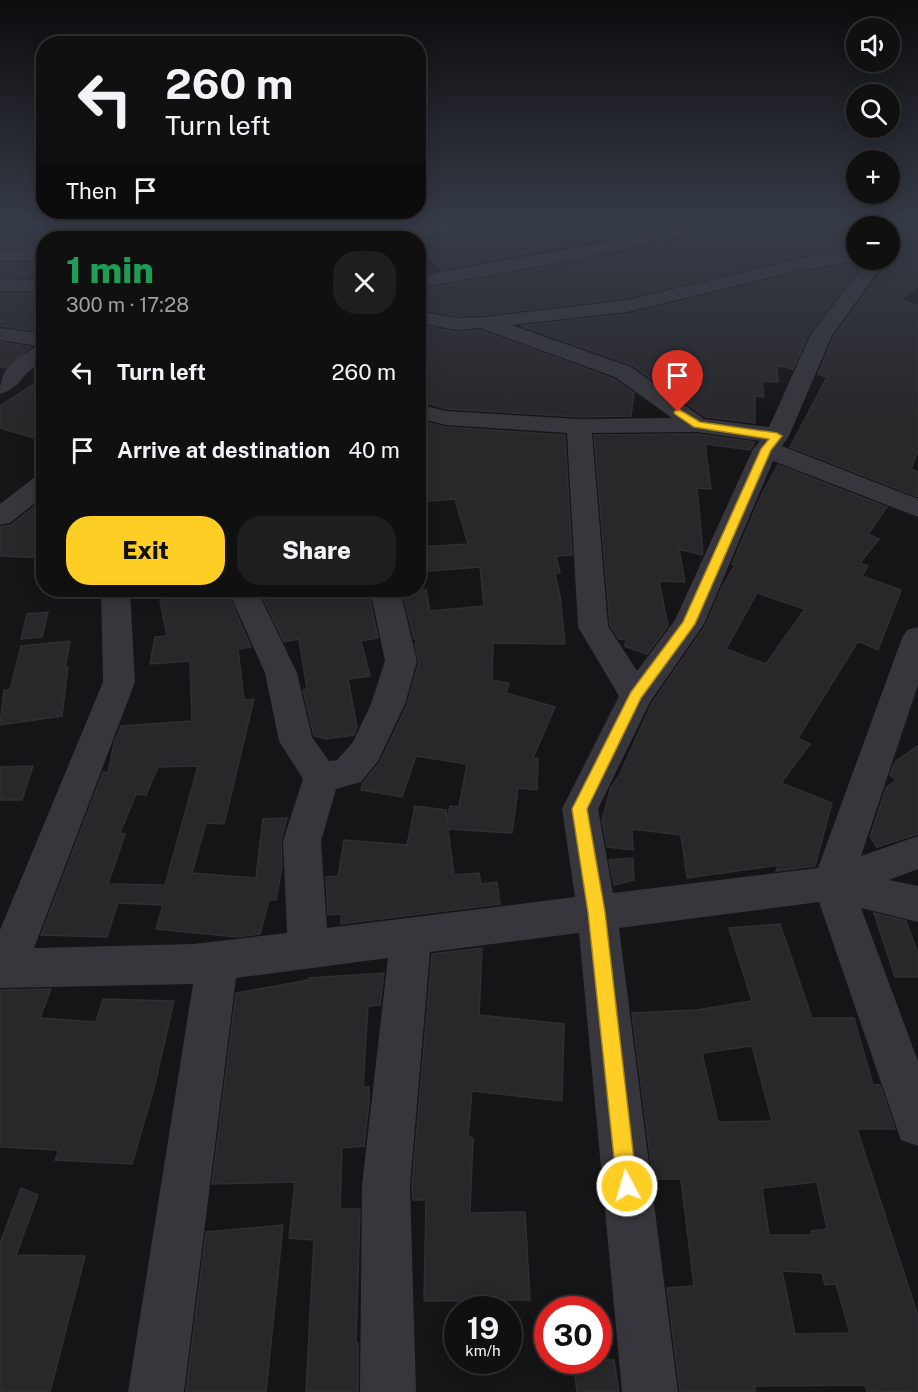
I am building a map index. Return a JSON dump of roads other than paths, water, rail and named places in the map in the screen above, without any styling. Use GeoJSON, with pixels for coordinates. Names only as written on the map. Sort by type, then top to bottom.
{"type":"FeatureCollection","features":[{"type":"Feature","properties":{"kind":"street"},"geometry":{"type":"LineString","coordinates":[[426,318],[457,324],[627,306],[702,288]]}},
{"type":"Feature","properties":{"kind":"street"},"geometry":{"type":"LineString","coordinates":[[650,1392],[597,912],[580,809],[636,696],[689,624],[822,334],[856,288]]}},
{"type":"Feature","properties":{"kind":"street"},"geometry":{"type":"LineString","coordinates":[[482,322],[623,372],[697,425]]}},
{"type":"Feature","properties":{"kind":"street"},"geometry":{"type":"LineString","coordinates":[[0,334],[36,340]]}},
{"type":"Feature","properties":{"kind":"street"},"geometry":{"type":"LineString","coordinates":[[0,387],[12,379],[18,369],[36,357]]}},
{"type":"Feature","properties":{"kind":"street"},"geometry":{"type":"LineString","coordinates":[[426,413],[446,418],[579,426],[697,425],[771,443],[918,509]]}},
{"type":"Feature","properties":{"kind":"street"},"geometry":{"type":"LineString","coordinates":[[579,426],[593,627],[636,696]]}},
{"type":"Feature","properties":{"kind":"street"},"geometry":{"type":"LineString","coordinates":[[0,517],[36,489]]}},
{"type":"Feature","properties":{"kind":"street"},"geometry":{"type":"LineString","coordinates":[[115,597],[119,682],[2,968],[193,964],[832,884],[918,852]]}},
{"type":"Feature","properties":{"kind":"street"},"geometry":{"type":"LineString","coordinates":[[245,597],[281,673],[296,741],[321,777]]}},
{"type":"Feature","properties":{"kind":"street"},"geometry":{"type":"LineString","coordinates":[[321,777],[348,772],[366,751],[388,704],[401,661],[387,597]]}},
{"type":"Feature","properties":{"kind":"street"},"geometry":{"type":"LineString","coordinates":[[918,638],[832,884],[918,1124]]}},
{"type":"Feature","properties":{"kind":"street"},"geometry":{"type":"LineString","coordinates":[[308,950],[302,841],[321,777]]}},
{"type":"Feature","properties":{"kind":"street"},"geometry":{"type":"LineString","coordinates":[[832,884],[918,904]]}},
{"type":"Feature","properties":{"kind":"street"},"geometry":{"type":"LineString","coordinates":[[388,1392],[386,1185],[411,936]]}},
{"type":"Feature","properties":{"kind":"street"},"geometry":{"type":"LineString","coordinates":[[156,1392],[217,961]]}}]}
